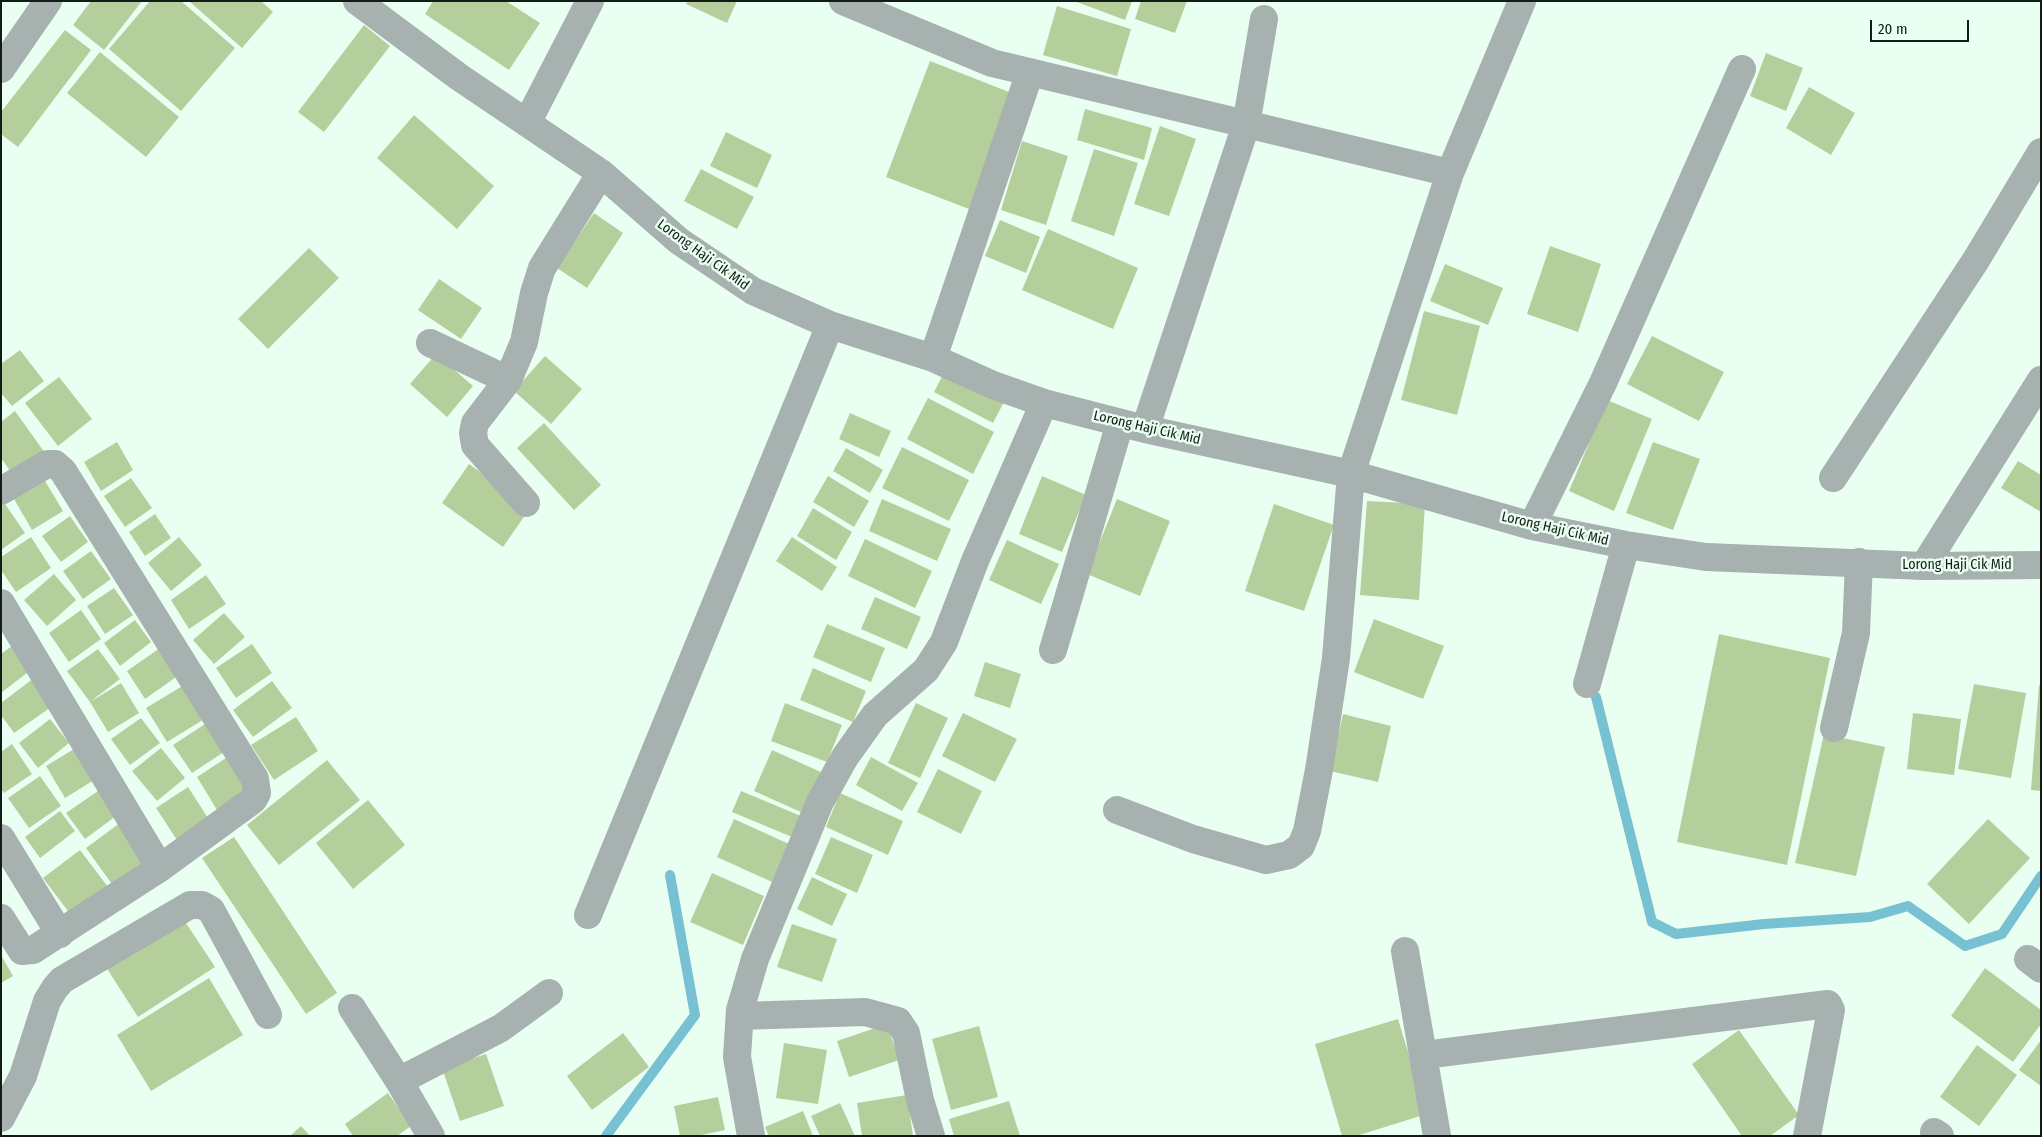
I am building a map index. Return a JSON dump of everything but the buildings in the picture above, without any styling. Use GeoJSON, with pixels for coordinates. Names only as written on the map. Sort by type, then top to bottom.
{"type":"FeatureCollection","features":[{"type":"Feature","properties":{"kind":"street"},"geometry":{"type":"LineString","coordinates":[[1,69],[48,1]]}},
{"type":"Feature","properties":{"kind":"street","name":"Lorong Haji Cik Mid"},"geometry":{"type":"LineString","coordinates":[[358,1],[459,76],[601,173],[679,241],[753,291],[830,326],[933,358],[993,385],[1044,403],[1132,426],[1351,474],[1532,526],[1626,545],[1706,557],[1924,566],[2041,565]]}},
{"type":"Feature","properties":{"kind":"street"},"geometry":{"type":"LineString","coordinates":[[527,123],[590,1]]}},
{"type":"Feature","properties":{"kind":"street"},"geometry":{"type":"LineString","coordinates":[[843,1],[992,63],[1450,173]]}},
{"type":"Feature","properties":{"kind":"street"},"geometry":{"type":"LineString","coordinates":[[1117,810],[1193,839],[1266,860],[1289,855],[1301,846],[1307,831],[1319,770],[1336,658],[1351,474],[1450,173],[1522,1]]}},
{"type":"Feature","properties":{"kind":"street"},"geometry":{"type":"LineString","coordinates":[[1053,650],[1132,426],[1246,125],[1264,19]]}},
{"type":"Feature","properties":{"kind":"street"},"geometry":{"type":"LineString","coordinates":[[1532,526],[1603,384],[1742,69]]}},
{"type":"Feature","properties":{"kind":"street"},"geometry":{"type":"LineString","coordinates":[[933,358],[1030,72]]}},
{"type":"Feature","properties":{"kind":"street"},"geometry":{"type":"LineString","coordinates":[[1833,478],[1976,260],[2041,152]]}},
{"type":"Feature","properties":{"kind":"street"},"geometry":{"type":"LineString","coordinates":[[526,503],[475,445],[473,433],[475,423],[508,380],[524,342],[534,293],[542,268],[601,173]]}},
{"type":"Feature","properties":{"kind":"street"},"geometry":{"type":"LineString","coordinates":[[588,915],[830,326]]}},
{"type":"Feature","properties":{"kind":"street"},"geometry":{"type":"LineString","coordinates":[[430,343],[508,380]]}},
{"type":"Feature","properties":{"kind":"street"},"geometry":{"type":"LineString","coordinates":[[1924,566],[2041,380]]}},
{"type":"Feature","properties":{"kind":"street"},"geometry":{"type":"LineString","coordinates":[[751,1136],[737,1057],[740,1013],[755,958],[820,802],[845,758],[875,715],[926,670],[944,642],[975,561],[1044,403]]}},
{"type":"Feature","properties":{"kind":"street"},"geometry":{"type":"LineString","coordinates":[[1,491],[47,464],[55,464],[62,471],[255,779],[257,793],[253,800],[160,868],[33,950],[22,951],[1,918]]}},
{"type":"Feature","properties":{"kind":"street"},"geometry":{"type":"LineString","coordinates":[[1587,684],[1626,545]]}},
{"type":"Feature","properties":{"kind":"street"},"geometry":{"type":"LineString","coordinates":[[1834,728],[1856,633],[1859,562]]}},
{"type":"Feature","properties":{"kind":"street"},"geometry":{"type":"LineString","coordinates":[[1,603],[160,868]]}},
{"type":"Feature","properties":{"kind":"street"},"geometry":{"type":"LineString","coordinates":[[1,838],[60,934]]}},
{"type":"Feature","properties":{"kind":"street"},"geometry":{"type":"LineString","coordinates":[[1,1118],[24,1076],[47,1001],[62,980],[190,905],[202,905],[211,910],[268,1015]]}},
{"type":"Feature","properties":{"kind":"street"},"geometry":{"type":"LineString","coordinates":[[1405,951],[1437,1136]]}},
{"type":"Feature","properties":{"kind":"street"},"geometry":{"type":"LineString","coordinates":[[399,1081],[501,1028],[549,993]]}},
{"type":"Feature","properties":{"kind":"street"},"geometry":{"type":"LineString","coordinates":[[1424,1054],[1828,1004],[1831,1010],[1807,1136]]}},
{"type":"Feature","properties":{"kind":"street"},"geometry":{"type":"LineString","coordinates":[[352,1008],[399,1081],[431,1136]]}},
{"type":"Feature","properties":{"kind":"street"},"geometry":{"type":"LineString","coordinates":[[740,1013],[865,1012],[898,1021],[906,1033],[920,1100],[931,1136]]}},
{"type":"Feature","properties":{"kind":"waterway"},"geometry":{"type":"LineString","coordinates":[[1596,697],[1652,922],[1676,934],[1764,924],[1870,917],[1908,906],[1965,946],[2002,934],[2041,876]]}},
{"type":"Feature","properties":{"kind":"waterway"},"geometry":{"type":"LineString","coordinates":[[606,1136],[695,1015],[670,875]]}}]}
